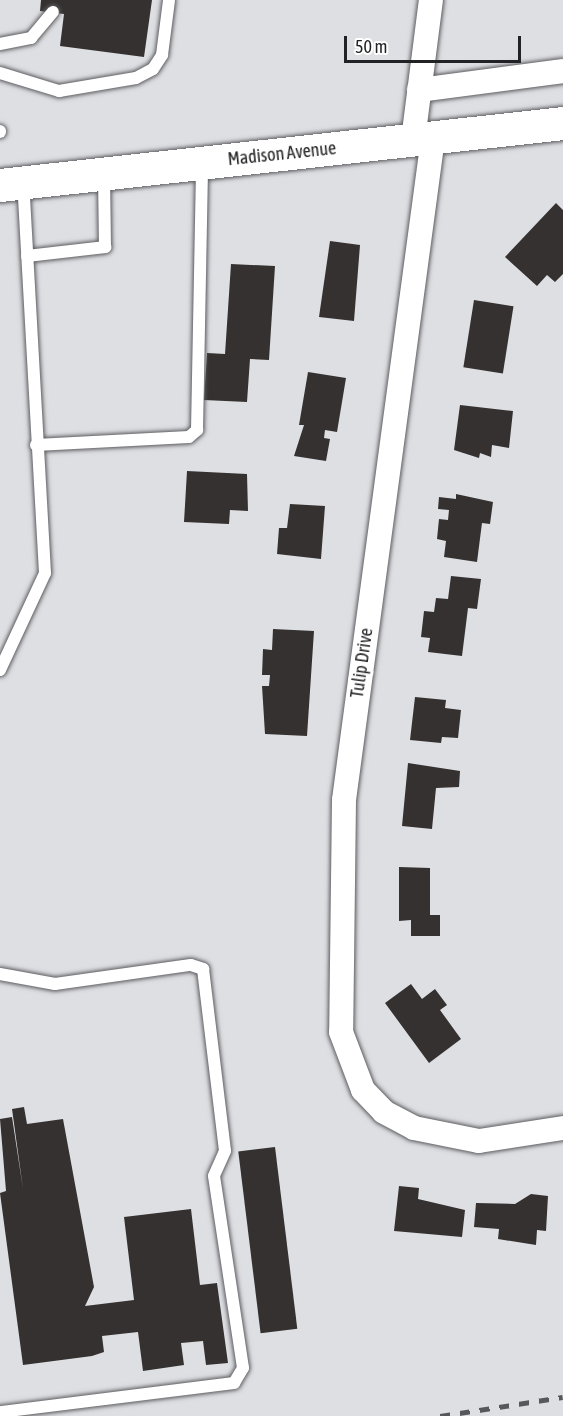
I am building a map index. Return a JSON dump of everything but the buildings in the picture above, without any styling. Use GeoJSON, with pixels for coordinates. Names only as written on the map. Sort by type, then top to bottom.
{"type":"FeatureCollection","features":[{"type":"Feature","properties":{"kind":"main road","name":"Madison Avenue"},"geometry":{"type":"LineString","coordinates":[[11,184],[563,123]]}},
{"type":"Feature","properties":{"kind":"street","name":"Tulip Drive"},"geometry":{"type":"LineString","coordinates":[[431,0],[419,90],[423,139],[339,869],[341,1032],[349,1063],[363,1090],[384,1112],[445,1137],[490,1140],[563,1128]]}},
{"type":"Feature","properties":{"kind":"street"},"geometry":{"type":"LineString","coordinates":[[419,90],[563,71]]}},
{"type":"Feature","properties":{"kind":"lane"},"geometry":{"type":"LineString","coordinates":[[0,74],[59,91],[136,78],[153,69],[162,55],[170,0]]}},
{"type":"Feature","properties":{"kind":"lane"},"geometry":{"type":"LineString","coordinates":[[0,44],[32,38],[53,12]]}},
{"type":"Feature","properties":{"kind":"lane"},"geometry":{"type":"LineString","coordinates":[[36,445],[189,437],[197,430],[202,163]]}},
{"type":"Feature","properties":{"kind":"lane"},"geometry":{"type":"LineString","coordinates":[[27,256],[105,247],[104,174]]}},
{"type":"Feature","properties":{"kind":"lane"},"geometry":{"type":"LineString","coordinates":[[0,670],[45,573],[27,256],[11,184]]}},
{"type":"Feature","properties":{"kind":"lane"},"geometry":{"type":"LineString","coordinates":[[0,974],[55,984],[191,965],[203,969],[225,1151],[214,1176],[243,1368],[234,1383],[0,1412]]}},
{"type":"Feature","properties":{"kind":"railway"},"geometry":{"type":"LineString","coordinates":[[440,1416],[563,1397]]}}]}
